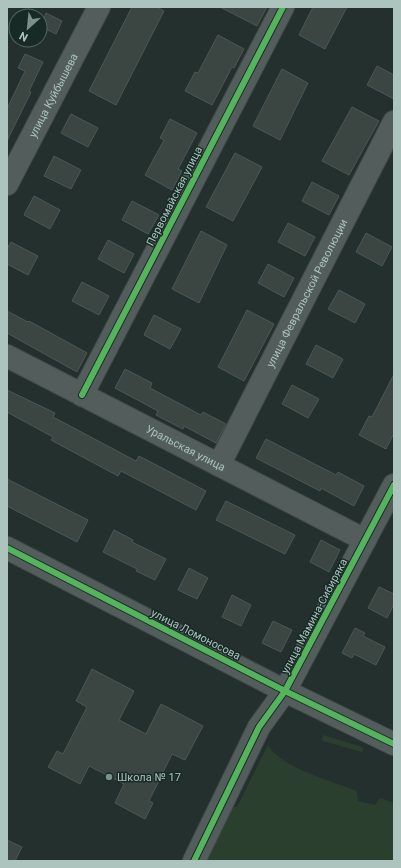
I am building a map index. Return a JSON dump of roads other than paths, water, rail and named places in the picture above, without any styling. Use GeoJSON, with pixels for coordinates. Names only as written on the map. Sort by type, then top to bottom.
{"type":"FeatureCollection","features":[{"type":"Feature","properties":{"kind":"street","name":"улица Куйбышева"},"geometry":{"type":"LineString","coordinates":[[7,184],[99,7]]}},
{"type":"Feature","properties":{"kind":"street","name":"Первомайская улица"},"geometry":{"type":"LineString","coordinates":[[82,395],[283,7]]}},
{"type":"Feature","properties":{"kind":"street","name":"улица Февральской Революции"},"geometry":{"type":"LineString","coordinates":[[219,465],[394,122]]}},
{"type":"Feature","properties":{"kind":"street","name":"Уральская улица"},"geometry":{"type":"LineString","coordinates":[[7,356],[365,540]]}},
{"type":"Feature","properties":{"kind":"street","name":"улица Мамина-Сибиряка"},"geometry":{"type":"LineString","coordinates":[[194,861],[259,727],[285,691],[394,485]]}},
{"type":"Feature","properties":{"kind":"street","name":"улица Ломоносова"},"geometry":{"type":"LineString","coordinates":[[7,548],[285,691],[378,736]]}},
{"type":"Feature","properties":{"kind":"place","name":"Школа № 17"},"geometry":{"type":"Point","coordinates":[109,777]}}]}
